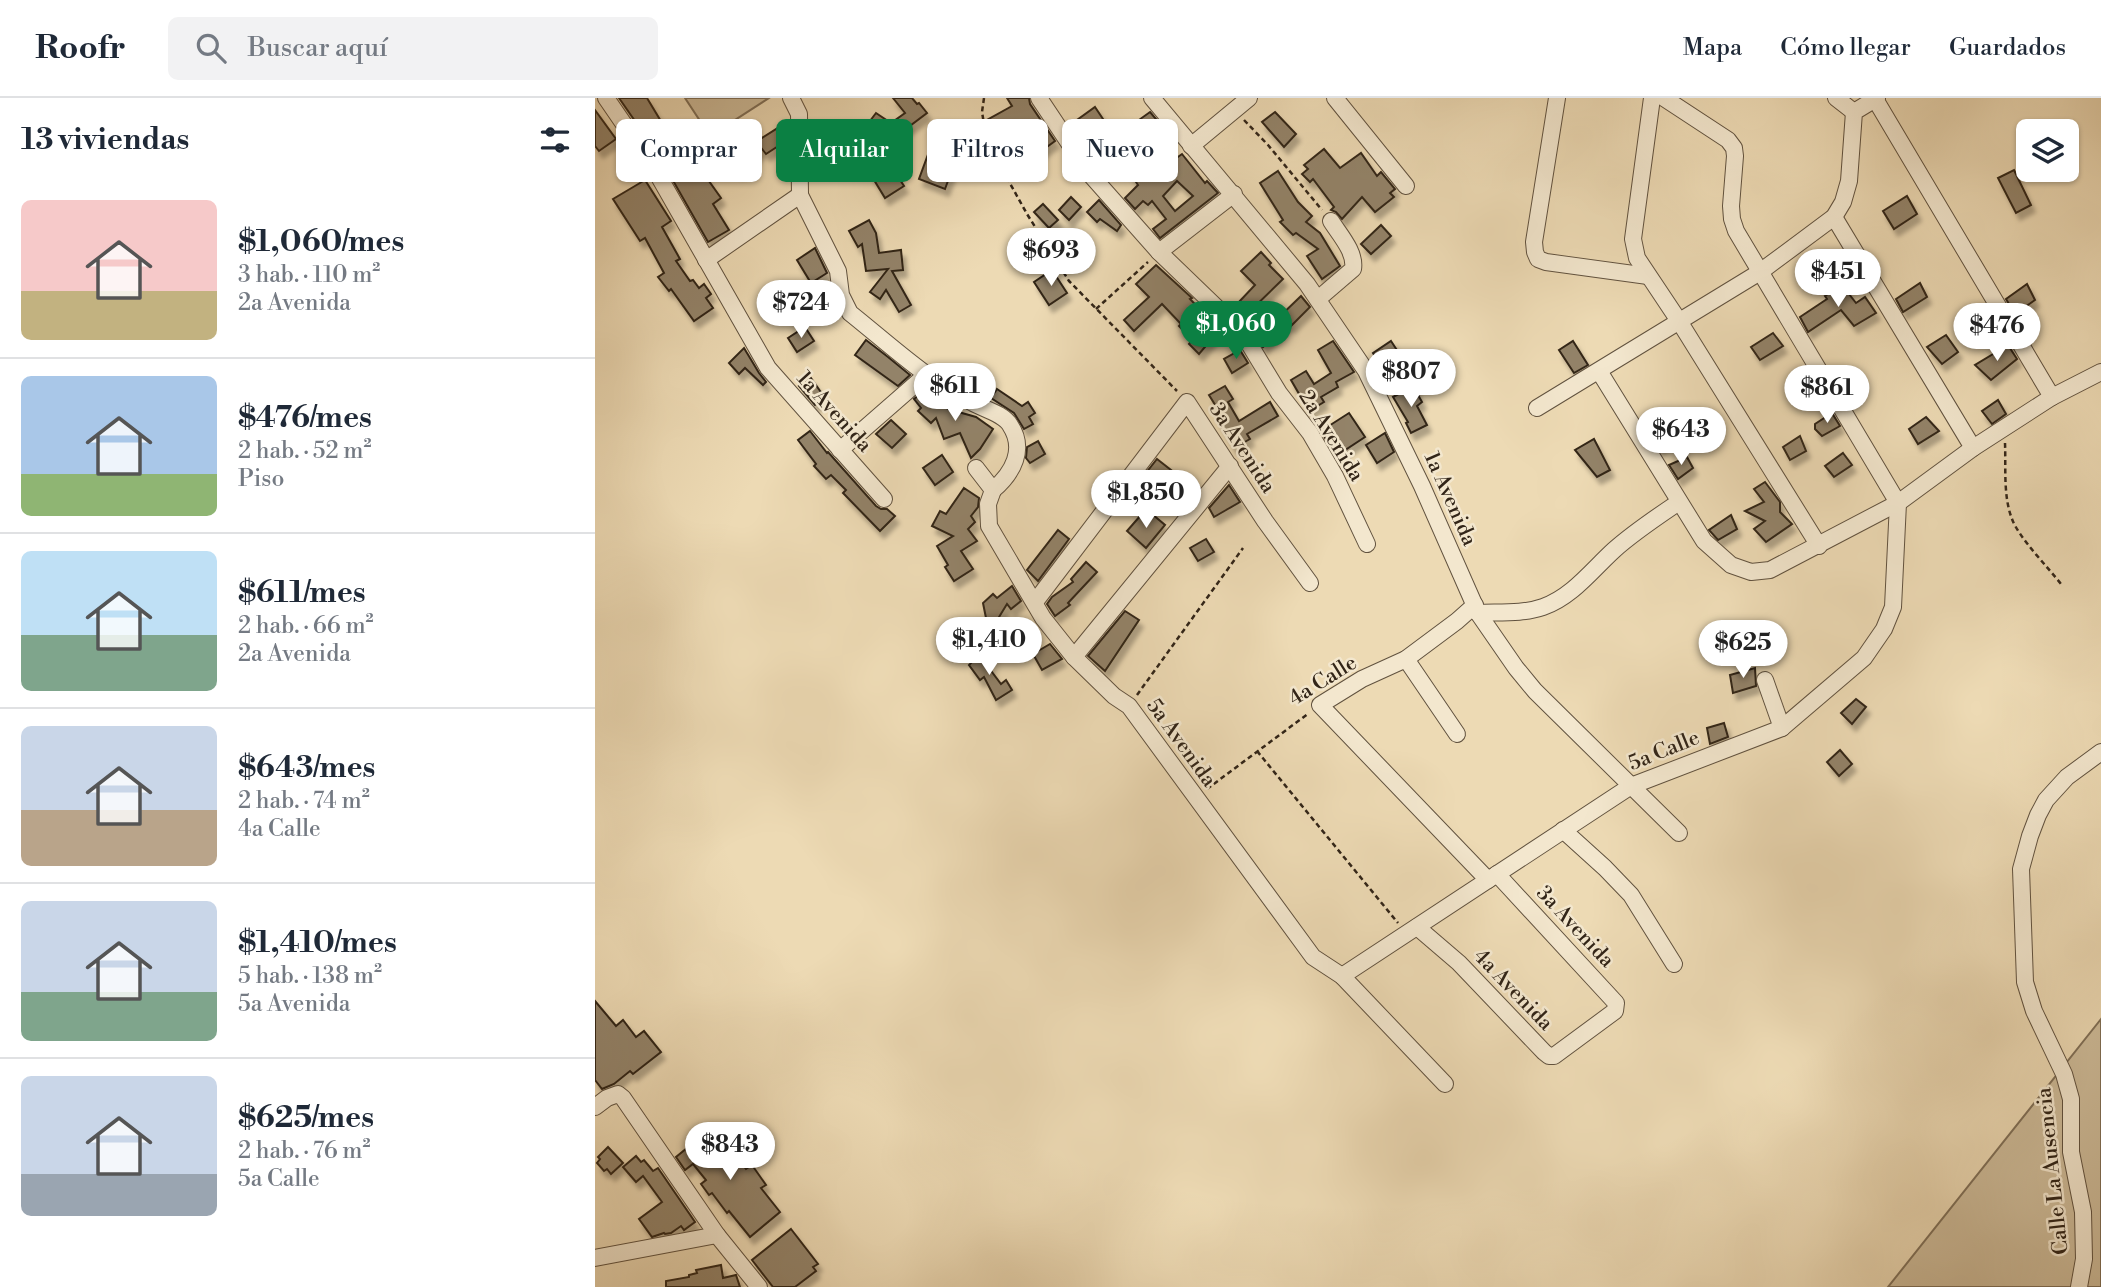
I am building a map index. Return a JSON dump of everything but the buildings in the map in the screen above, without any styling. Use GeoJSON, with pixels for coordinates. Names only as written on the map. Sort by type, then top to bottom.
{"type":"FeatureCollection","features":[{"type":"Feature","properties":{"kind":"street","name":"1a Avenida"},"geometry":{"type":"LineString","coordinates":[[605,98],[654,168],[768,368],[884,499]]}},
{"type":"Feature","properties":{"kind":"street"},"geometry":{"type":"LineString","coordinates":[[791,98],[799,114],[800,195],[838,271],[841,295],[850,313],[927,374],[964,399],[1008,421],[1015,434],[1019,446],[1016,461],[993,490],[975,468]]}},
{"type":"Feature","properties":{"kind":"street","name":"2a Avenida"},"geometry":{"type":"LineString","coordinates":[[1039,98],[1089,173],[1159,252],[1242,332],[1251,344],[1269,377],[1310,433],[1335,476],[1367,544]]}},
{"type":"Feature","properties":{"kind":"street","name":"1a Avenida"},"geometry":{"type":"LineString","coordinates":[[1152,98],[1318,299],[1375,386],[1476,609],[1516,668],[1535,691],[1679,834]]}},
{"type":"Feature","properties":{"kind":"street"},"geometry":{"type":"LineString","coordinates":[[1191,146],[1249,98]]}},
{"type":"Feature","properties":{"kind":"street"},"geometry":{"type":"LineString","coordinates":[[1335,98],[1406,186]]}},
{"type":"Feature","properties":{"kind":"street"},"geometry":{"type":"LineString","coordinates":[[1557,98],[1534,242],[1538,260],[1648,276]]}},
{"type":"Feature","properties":{"kind":"street"},"geometry":{"type":"LineString","coordinates":[[1652,98],[1633,239],[1637,258],[1819,546]]}},
{"type":"Feature","properties":{"kind":"street"},"geometry":{"type":"LineString","coordinates":[[1664,98],[1728,140],[1734,148],[1731,219],[1736,231],[1898,503]]}},
{"type":"Feature","properties":{"kind":"street"},"geometry":{"type":"LineString","coordinates":[[1836,98],[1854,112]]}},
{"type":"Feature","properties":{"kind":"street"},"geometry":{"type":"LineString","coordinates":[[1854,112],[1876,99],[2052,397]]}},
{"type":"Feature","properties":{"kind":"street"},"geometry":{"type":"LineString","coordinates":[[1537,408],[1760,272],[1834,216],[1843,202],[1849,181],[1854,112]]}},
{"type":"Feature","properties":{"kind":"street"},"geometry":{"type":"LineString","coordinates":[[1159,252],[1234,194]]}},
{"type":"Feature","properties":{"kind":"street"},"geometry":{"type":"LineString","coordinates":[[706,260],[800,195]]}},
{"type":"Feature","properties":{"kind":"street"},"geometry":{"type":"LineString","coordinates":[[1834,216],[1973,448]]}},
{"type":"Feature","properties":{"kind":"street"},"geometry":{"type":"LineString","coordinates":[[1318,299],[1353,269],[1355,262],[1331,221]]}},
{"type":"Feature","properties":{"kind":"street"},"geometry":{"type":"LineString","coordinates":[[1599,371],[1704,541],[1731,565],[1751,572],[1770,570],[1898,503],[1973,448],[2052,397],[2101,372]]}},
{"type":"Feature","properties":{"kind":"street"},"geometry":{"type":"LineString","coordinates":[[840,450],[927,374]]}},
{"type":"Feature","properties":{"kind":"street"},"geometry":{"type":"LineString","coordinates":[[1035,603],[1187,402]]}},
{"type":"Feature","properties":{"kind":"street","name":"3a Avenida"},"geometry":{"type":"LineString","coordinates":[[1187,402],[1265,521],[1310,583]]}},
{"type":"Feature","properties":{"kind":"street"},"geometry":{"type":"LineString","coordinates":[[1074,657],[1230,466]]}},
{"type":"Feature","properties":{"kind":"street","name":"5a Avenida"},"geometry":{"type":"LineString","coordinates":[[993,490],[988,504],[989,526],[1052,630],[1074,657],[1114,696],[1129,706],[1313,957],[1342,976],[1445,1084]]}},
{"type":"Feature","properties":{"kind":"street"},"geometry":{"type":"LineString","coordinates":[[1476,609],[1526,611],[1544,607],[1593,573],[1640,528],[1679,502]]}},
{"type":"Feature","properties":{"kind":"street","name":"5a Calle"},"geometry":{"type":"LineString","coordinates":[[1342,976],[1631,786],[1782,728],[1864,658],[1884,629],[1893,607],[1898,503]]}},
{"type":"Feature","properties":{"kind":"street","name":"4a Calle"},"geometry":{"type":"LineString","coordinates":[[1320,705],[1362,679],[1406,659],[1476,609]]}},
{"type":"Feature","properties":{"kind":"street"},"geometry":{"type":"LineString","coordinates":[[1406,659],[1457,734]]}},
{"type":"Feature","properties":{"kind":"street"},"geometry":{"type":"LineString","coordinates":[[1765,680],[1782,728]]}},
{"type":"Feature","properties":{"kind":"street","name":"3a Avenida"},"geometry":{"type":"LineString","coordinates":[[1320,705],[1610,995],[1616,1003],[1615,1012]]}},
{"type":"Feature","properties":{"kind":"street","name":"Calle La Ausencia"},"geometry":{"type":"LineString","coordinates":[[2079,1287],[2084,1259],[2083,1212],[2071,1153],[2071,1099],[2064,1074],[2034,1011],[2025,982],[2021,869],[2030,836],[2046,800],[2067,777],[2101,752]]}},
{"type":"Feature","properties":{"kind":"street"},"geometry":{"type":"LineString","coordinates":[[1563,830],[1605,867],[1631,895],[1674,964]]}},
{"type":"Feature","properties":{"kind":"street","name":"4a Avenida"},"geometry":{"type":"LineString","coordinates":[[1412,930],[1459,963],[1549,1056],[1615,1012]]}},
{"type":"Feature","properties":{"kind":"street"},"geometry":{"type":"LineString","coordinates":[[595,1107],[618,1094],[623,1098],[717,1235],[759,1287]]}},
{"type":"Feature","properties":{"kind":"street"},"geometry":{"type":"LineString","coordinates":[[595,1258],[717,1235]]}},
{"type":"Feature","properties":{"kind":"path","name":"3a Avenida"},"geometry":{"type":"LineString","coordinates":[[984,98],[982,119],[987,142],[1027,214],[1069,281],[1187,402]]}},
{"type":"Feature","properties":{"kind":"path"},"geometry":{"type":"LineString","coordinates":[[1235,110],[1331,221]]}},
{"type":"Feature","properties":{"kind":"path"},"geometry":{"type":"LineString","coordinates":[[1096,309],[1159,252]]}},
{"type":"Feature","properties":{"kind":"path"},"geometry":{"type":"LineString","coordinates":[[2004,429],[2008,502],[2015,527],[2061,584]]}},
{"type":"Feature","properties":{"kind":"path"},"geometry":{"type":"LineString","coordinates":[[1129,706],[1243,548]]}},
{"type":"Feature","properties":{"kind":"path","name":"4a Calle"},"geometry":{"type":"LineString","coordinates":[[1196,797],[1320,705]]}},
{"type":"Feature","properties":{"kind":"path"},"geometry":{"type":"LineString","coordinates":[[1257,751],[1412,930]]}},
{"type":"Feature","properties":{"kind":"shaded area"},"geometry":{"type":"Polygon","coordinates":[[[685,98],[769,98],[736,119],[699,119],[685,98]]]}},
{"type":"Feature","properties":{"kind":"shaded area"},"geometry":{"type":"Polygon","coordinates":[[[2101,1019],[2101,1287],[1888,1287],[2101,1019]]]}}]}
